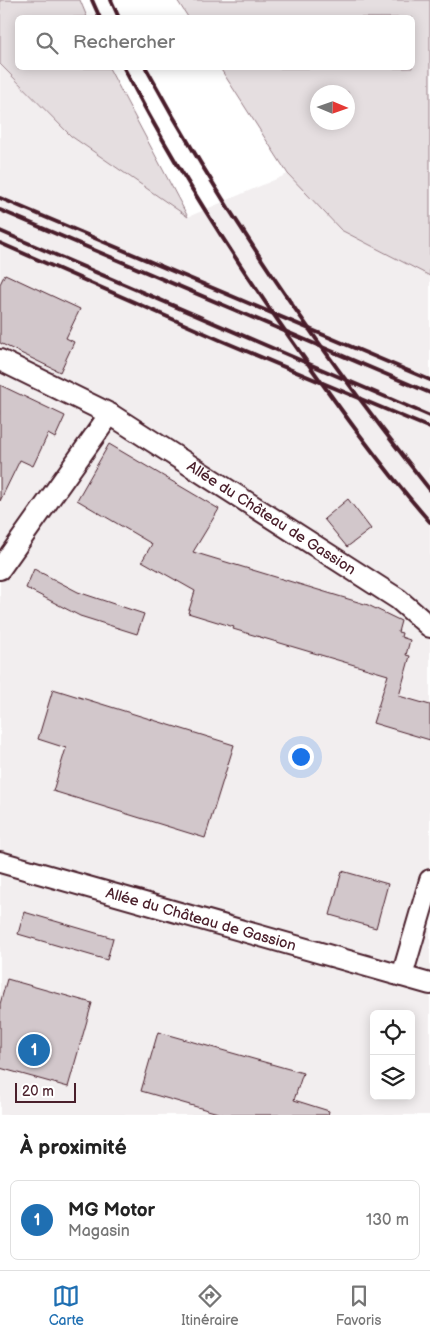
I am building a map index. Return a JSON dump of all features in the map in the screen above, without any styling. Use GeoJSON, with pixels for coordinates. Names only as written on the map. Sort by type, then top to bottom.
{"type":"FeatureCollection","features":[{"type":"Feature","properties":{"kind":"street","name":"Allée du Château de Gassion"},"geometry":{"type":"LineString","coordinates":[[0,360],[110,414],[398,599],[430,626]]}},
{"type":"Feature","properties":{"kind":"street"},"geometry":{"type":"LineString","coordinates":[[0,569],[110,414]]}},
{"type":"Feature","properties":{"kind":"street","name":"Allée du Château de Gassion"},"geometry":{"type":"LineString","coordinates":[[0,862],[430,984]]}},
{"type":"Feature","properties":{"kind":"street"},"geometry":{"type":"LineString","coordinates":[[402,976],[430,880]]}},
{"type":"Feature","properties":{"kind":"shaded area"},"geometry":{"type":"Polygon","coordinates":[[[0,0],[80,0],[86,15],[15,15],[15,70],[110,70],[188,217],[71,136],[0,64],[0,0]]]}},
{"type":"Feature","properties":{"kind":"shaded area"},"geometry":{"type":"Polygon","coordinates":[[[177,0],[430,0],[430,276],[341,230],[288,174],[221,70],[415,70],[415,15],[187,15],[177,0]]]}},
{"type":"Feature","properties":{"kind":"shaded area"},"geometry":{"type":"Polygon","coordinates":[[[0,65],[71,136],[188,217],[288,174],[341,230],[430,276],[430,1115],[0,1115],[0,65]]]}},
{"type":"Feature","properties":{"kind":"building"},"geometry":{"type":"Polygon","coordinates":[[[5,274],[80,309],[66,338],[74,342],[60,372],[0,343],[0,284],[5,274]]]}},
{"type":"Feature","properties":{"kind":"building"},"geometry":{"type":"Polygon","coordinates":[[[0,385],[65,416],[55,438],[48,434],[33,466],[20,460],[0,501],[0,385]]]}},
{"type":"Feature","properties":{"kind":"building"},"geometry":{"type":"Polygon","coordinates":[[[109,444],[219,509],[193,552],[368,605],[401,621],[398,632],[402,633],[401,637],[410,640],[406,655],[410,656],[399,696],[430,705],[430,740],[373,723],[388,675],[233,629],[234,627],[188,613],[195,591],[142,561],[152,544],[77,500],[109,444]]]}},
{"type":"Feature","properties":{"kind":"building"},"geometry":{"type":"Polygon","coordinates":[[[348,499],[371,529],[347,547],[324,519],[348,499]]]}},
{"type":"Feature","properties":{"kind":"building"},"geometry":{"type":"Polygon","coordinates":[[[34,569],[78,592],[144,614],[137,634],[80,616],[26,588],[34,569]]]}},
{"type":"Feature","properties":{"kind":"building"},"geometry":{"type":"Polygon","coordinates":[[[53,689],[234,745],[205,838],[53,791],[66,748],[38,739],[53,689]]]}},
{"type":"Feature","properties":{"kind":"building"},"geometry":{"type":"Polygon","coordinates":[[[342,871],[388,884],[376,928],[330,915],[342,871]]]}},
{"type":"Feature","properties":{"kind":"building"},"geometry":{"type":"Polygon","coordinates":[[[24,912],[113,938],[107,960],[18,934],[24,912]]]}},
{"type":"Feature","properties":{"kind":"building"},"geometry":{"type":"Polygon","coordinates":[[[7,979],[92,1003],[68,1087],[0,1068],[0,1004],[7,979]]]}},
{"type":"Feature","properties":{"kind":"building"},"geometry":{"type":"Polygon","coordinates":[[[158,1032],[303,1073],[294,1100],[329,1111],[328,1115],[225,1115],[141,1091],[158,1032]]]}},
{"type":"Feature","properties":{"kind":"railway"},"geometry":{"type":"LineString","coordinates":[[92,0],[99,15]]}},
{"type":"Feature","properties":{"kind":"railway"},"geometry":{"type":"LineString","coordinates":[[111,0],[118,15]]}},
{"type":"Feature","properties":{"kind":"railway"},"geometry":{"type":"LineString","coordinates":[[125,70],[202,206],[245,272],[358,432],[430,522]]}},
{"type":"Feature","properties":{"kind":"railway"},"geometry":{"type":"LineString","coordinates":[[147,70],[210,178],[279,285],[352,389],[430,490]]}},
{"type":"Feature","properties":{"kind":"railway"},"geometry":{"type":"LineString","coordinates":[[0,198],[430,380]]}},
{"type":"Feature","properties":{"kind":"railway"},"geometry":{"type":"LineString","coordinates":[[0,210],[430,393]]}},
{"type":"Feature","properties":{"kind":"railway"},"geometry":{"type":"LineString","coordinates":[[0,231],[430,416]]}},
{"type":"Feature","properties":{"kind":"railway"},"geometry":{"type":"LineString","coordinates":[[0,243],[220,340],[430,428]]}},
{"type":"Feature","properties":{"kind":"place","name":"MG Motor"},"geometry":{"type":"Point","coordinates":[34,1050]}}]}
